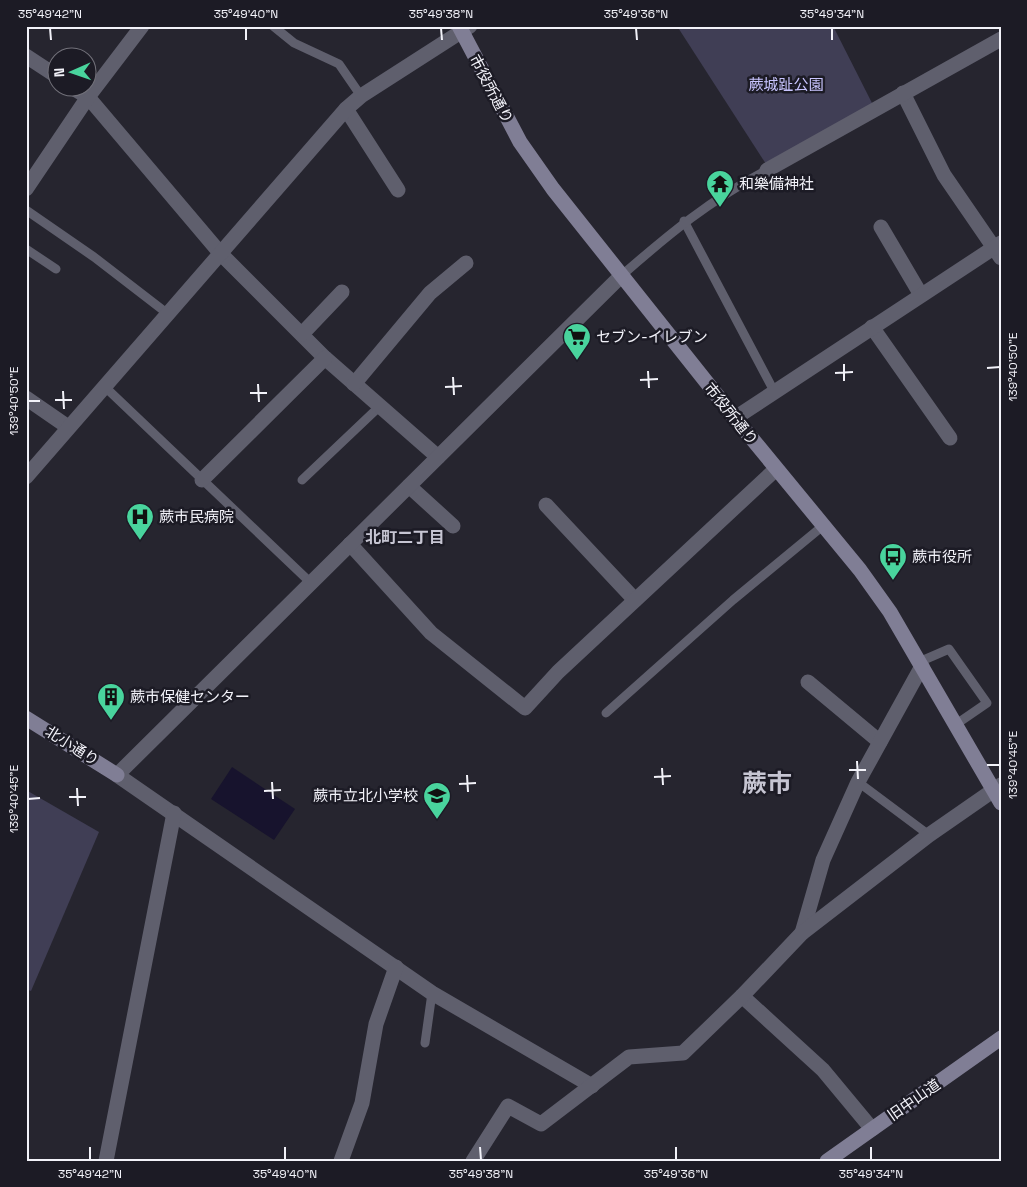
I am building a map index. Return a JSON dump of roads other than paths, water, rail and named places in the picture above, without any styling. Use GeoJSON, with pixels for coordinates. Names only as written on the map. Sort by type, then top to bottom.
{"type":"FeatureCollection","features":[{"type":"Feature","properties":{"kind":"main road","name":"市役所通り"},"geometry":{"type":"LineString","coordinates":[[464,28],[520,142],[553,189],[621,276],[824,526],[890,612],[955,725],[998,793]]}},
{"type":"Feature","properties":{"kind":"main road","name":"北小通り"},"geometry":{"type":"LineString","coordinates":[[26,718],[117,775]]}},
{"type":"Feature","properties":{"kind":"main road","name":"旧中山道"},"geometry":{"type":"LineString","coordinates":[[827,1161],[1001,1038]]}},
{"type":"Feature","properties":{"kind":"street"},"geometry":{"type":"LineString","coordinates":[[98,84],[142,26]]}},
{"type":"Feature","properties":{"kind":"street"},"geometry":{"type":"LineString","coordinates":[[26,477],[346,109],[361,96],[464,28]]}},
{"type":"Feature","properties":{"kind":"street"},"geometry":{"type":"LineString","coordinates":[[767,170],[1001,39]]}},
{"type":"Feature","properties":{"kind":"street"},"geometry":{"type":"LineString","coordinates":[[26,56],[48,70]]}},
{"type":"Feature","properties":{"kind":"street"},"geometry":{"type":"LineString","coordinates":[[735,418],[921,295],[998,250],[944,175],[903,93]]}},
{"type":"Feature","properties":{"kind":"street"},"geometry":{"type":"LineString","coordinates":[[26,189],[31,170],[87,98]]}},
{"type":"Feature","properties":{"kind":"street"},"geometry":{"type":"LineString","coordinates":[[89,98],[221,254],[326,358],[438,457]]}},
{"type":"Feature","properties":{"kind":"street"},"geometry":{"type":"LineString","coordinates":[[346,109],[398,190]]}},
{"type":"Feature","properties":{"kind":"street"},"geometry":{"type":"LineString","coordinates":[[881,227],[921,295]]}},
{"type":"Feature","properties":{"kind":"street"},"geometry":{"type":"LineString","coordinates":[[354,384],[430,293],[466,263]]}},
{"type":"Feature","properties":{"kind":"street"},"geometry":{"type":"LineString","coordinates":[[592,1086],[432,993],[396,966],[117,775],[621,276]]}},
{"type":"Feature","properties":{"kind":"street"},"geometry":{"type":"LineString","coordinates":[[302,334],[342,292]]}},
{"type":"Feature","properties":{"kind":"street"},"geometry":{"type":"LineString","coordinates":[[872,327],[950,438]]}},
{"type":"Feature","properties":{"kind":"street"},"geometry":{"type":"LineString","coordinates":[[202,480],[326,358]]}},
{"type":"Feature","properties":{"kind":"street"},"geometry":{"type":"LineString","coordinates":[[26,398],[68,427]]}},
{"type":"Feature","properties":{"kind":"street"},"geometry":{"type":"LineString","coordinates":[[350,544],[431,633],[525,708],[558,672],[776,469]]}},
{"type":"Feature","properties":{"kind":"street"},"geometry":{"type":"LineString","coordinates":[[409,486],[453,526]]}},
{"type":"Feature","properties":{"kind":"street"},"geometry":{"type":"LineString","coordinates":[[546,505],[635,600]]}},
{"type":"Feature","properties":{"kind":"street"},"geometry":{"type":"LineString","coordinates":[[802,934],[823,860],[858,782],[920,664]]}},
{"type":"Feature","properties":{"kind":"street"},"geometry":{"type":"LineString","coordinates":[[808,682],[880,742]]}},
{"type":"Feature","properties":{"kind":"street"},"geometry":{"type":"LineString","coordinates":[[473,1161],[508,1106],[541,1124],[629,1057],[683,1053],[802,934],[929,835],[998,793]]}},
{"type":"Feature","properties":{"kind":"street"},"geometry":{"type":"LineString","coordinates":[[106,1161],[174,813]]}},
{"type":"Feature","properties":{"kind":"street"},"geometry":{"type":"LineString","coordinates":[[341,1161],[362,1103],[376,1024],[396,966]]}},
{"type":"Feature","properties":{"kind":"street"},"geometry":{"type":"LineString","coordinates":[[742,996],[823,1070],[872,1129]]}},
{"type":"Feature","properties":{"kind":"lane"},"geometry":{"type":"LineString","coordinates":[[273,26],[294,43],[339,64],[361,96]]}},
{"type":"Feature","properties":{"kind":"lane"},"geometry":{"type":"LineString","coordinates":[[621,276],[684,221],[741,184],[767,170]]}},
{"type":"Feature","properties":{"kind":"lane"},"geometry":{"type":"LineString","coordinates":[[26,210],[94,257],[168,314]]}},
{"type":"Feature","properties":{"kind":"lane"},"geometry":{"type":"LineString","coordinates":[[684,221],[774,391]]}},
{"type":"Feature","properties":{"kind":"lane"},"geometry":{"type":"LineString","coordinates":[[26,249],[56,268]]}},
{"type":"Feature","properties":{"kind":"lane"},"geometry":{"type":"LineString","coordinates":[[104,386],[311,583]]}},
{"type":"Feature","properties":{"kind":"lane"},"geometry":{"type":"LineString","coordinates":[[302,480],[380,406]]}},
{"type":"Feature","properties":{"kind":"lane"},"geometry":{"type":"LineString","coordinates":[[606,713],[733,600],[824,526]]}},
{"type":"Feature","properties":{"kind":"lane"},"geometry":{"type":"LineString","coordinates":[[920,664],[949,649],[987,703],[955,725]]}},
{"type":"Feature","properties":{"kind":"lane"},"geometry":{"type":"LineString","coordinates":[[858,782],[929,835]]}},
{"type":"Feature","properties":{"kind":"lane"},"geometry":{"type":"LineString","coordinates":[[425,1043],[432,993]]}},
{"type":"Feature","properties":{"kind":"place","name":"和樂備神社"},"geometry":{"type":"Point","coordinates":[720,208]}},
{"type":"Feature","properties":{"kind":"place","name":"セブン-イレブン"},"geometry":{"type":"Point","coordinates":[577,361]}},
{"type":"Feature","properties":{"kind":"place","name":"蕨市民病院"},"geometry":{"type":"Point","coordinates":[140,541]}},
{"type":"Feature","properties":{"kind":"place","name":"蕨市役所"},"geometry":{"type":"Point","coordinates":[893,581]}},
{"type":"Feature","properties":{"kind":"place","name":"蕨市保健センター"},"geometry":{"type":"Point","coordinates":[111,721]}},
{"type":"Feature","properties":{"kind":"place","name":"蕨市立北小学校"},"geometry":{"type":"Point","coordinates":[437,820]}},
{"type":"Feature","properties":{"kind":"district","name":"北町二丁目"},"geometry":{"type":"Point","coordinates":[405,537]}},
{"type":"Feature","properties":{"kind":"district","name":"蕨市"},"geometry":{"type":"Point","coordinates":[767,783]}},
{"type":"Feature","properties":{"kind":"park label","name":"蕨城趾公園"},"geometry":{"type":"Point","coordinates":[786,85]}}]}
